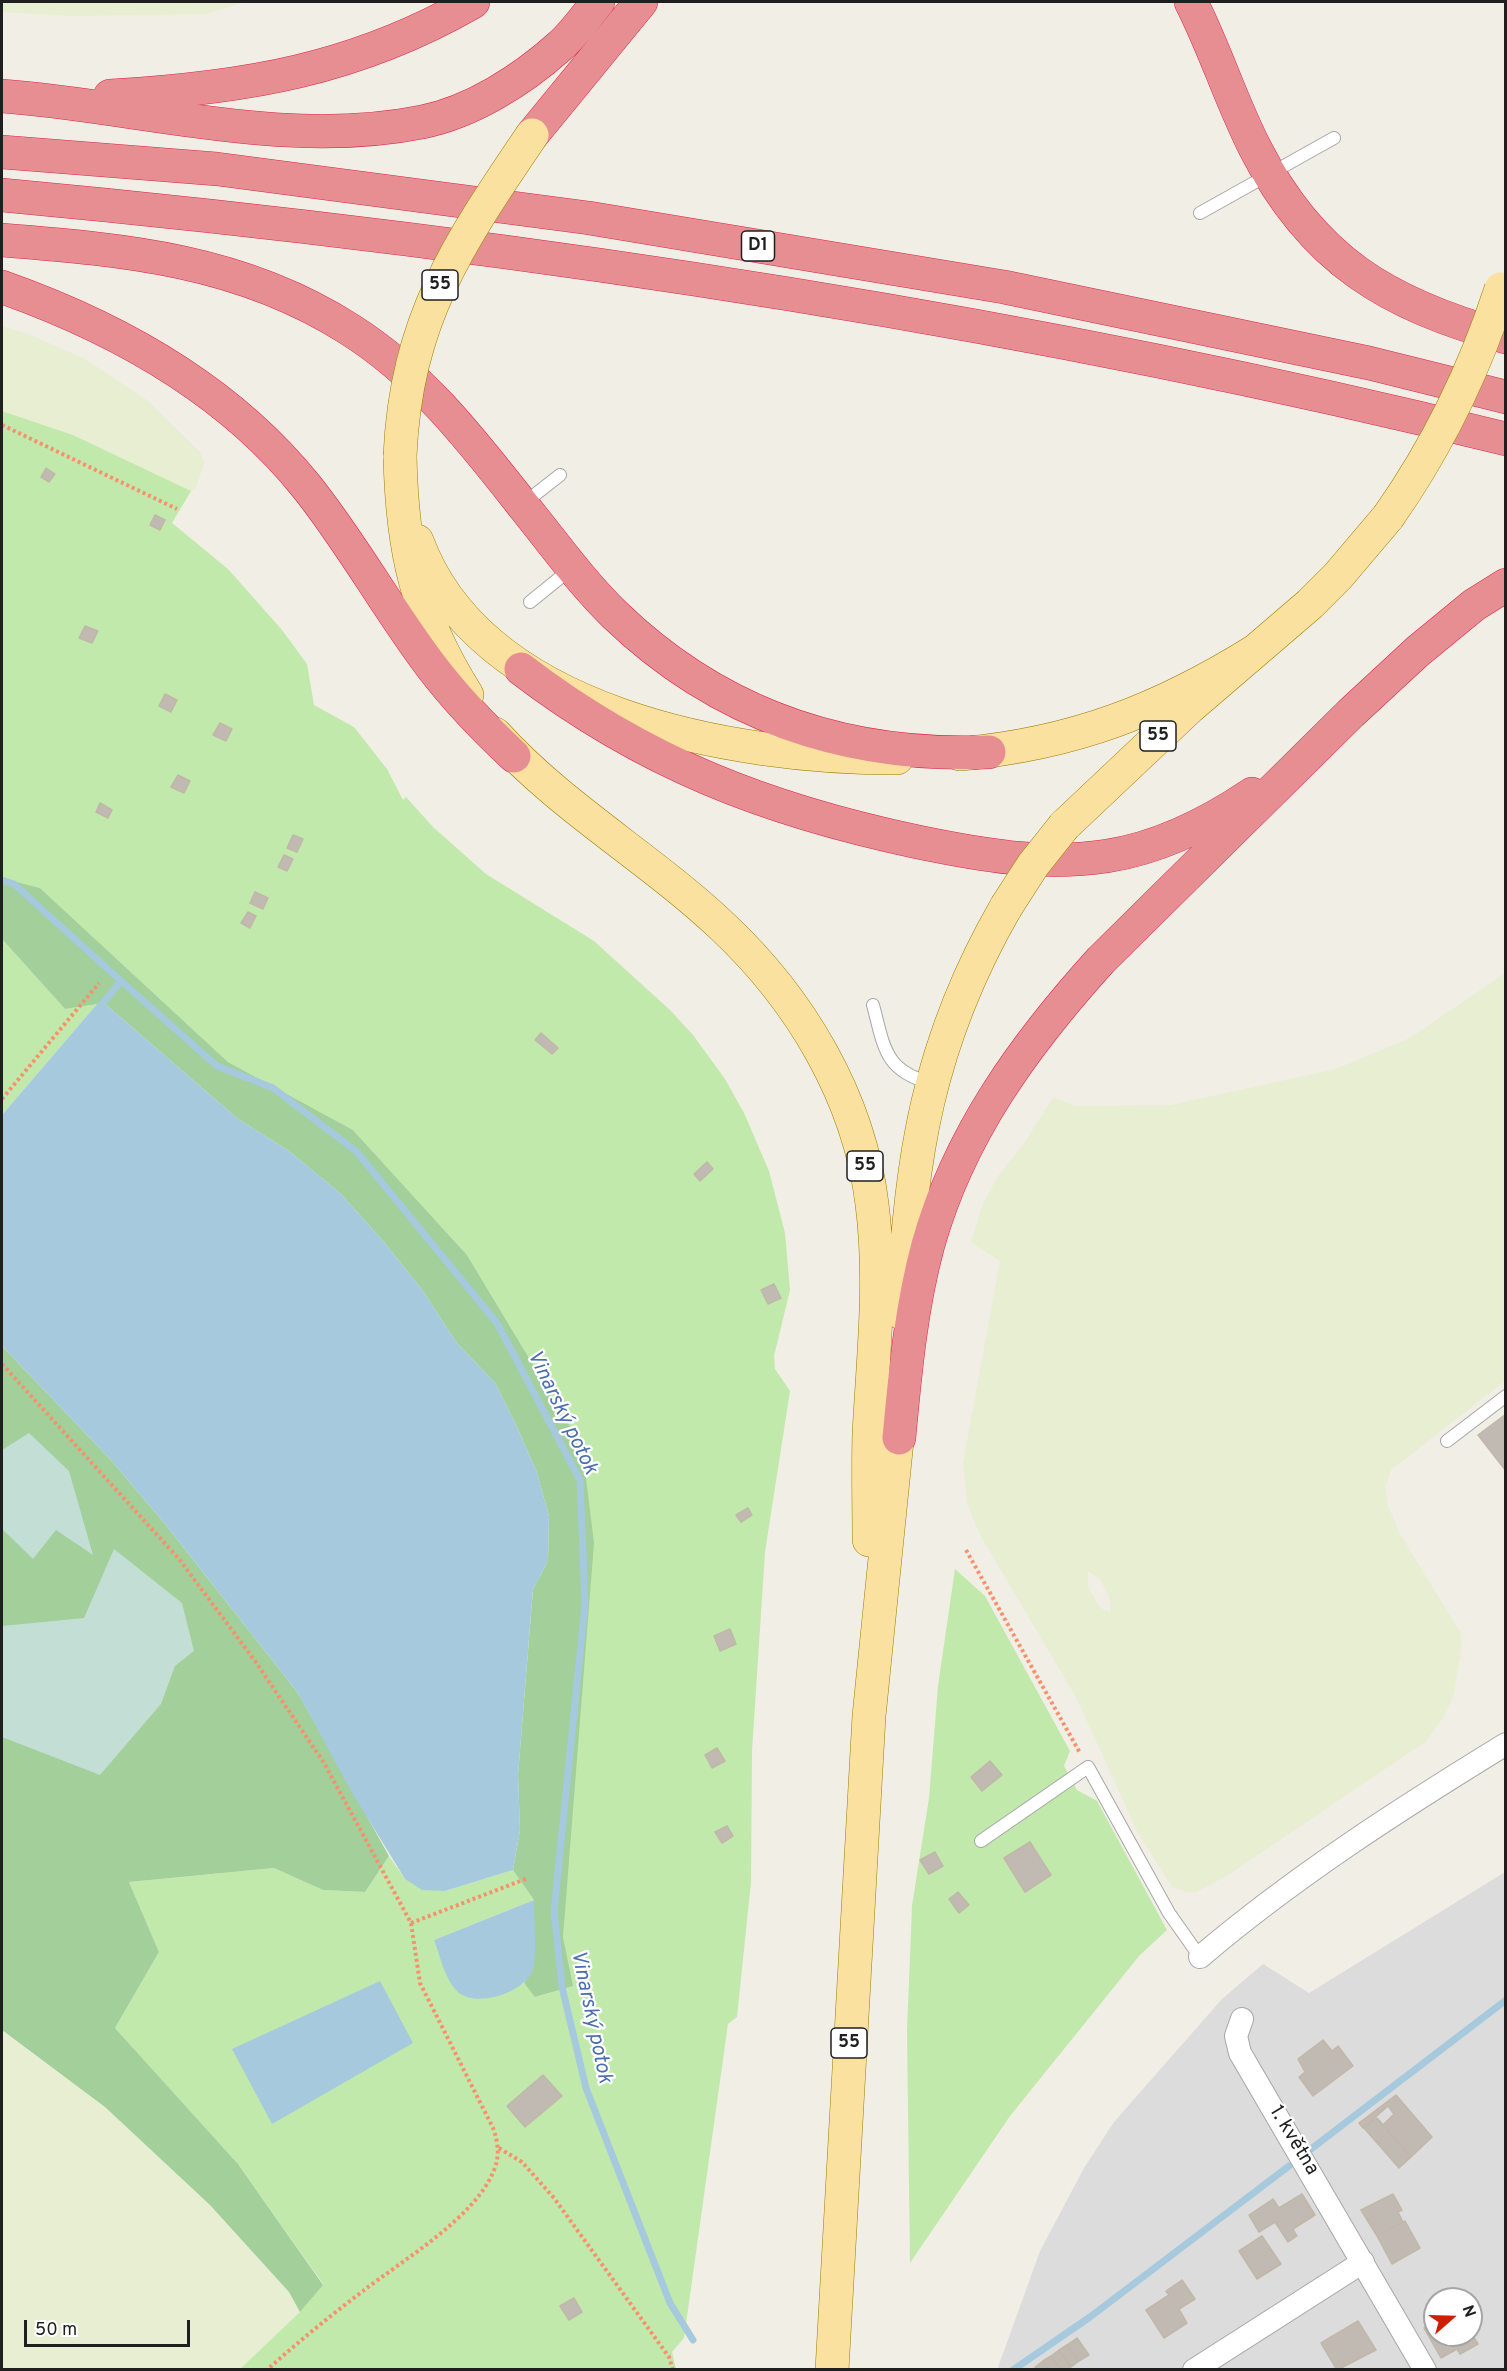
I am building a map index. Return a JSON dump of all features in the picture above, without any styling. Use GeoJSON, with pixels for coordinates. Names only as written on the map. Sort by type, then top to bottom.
{"type":"FeatureCollection","features":[{"type":"Feature","properties":{"kind":"highway"},"geometry":{"type":"LineString","coordinates":[[36,98],[209,89],[292,75],[373,50],[473,2]]}},
{"type":"Feature","properties":{"kind":"highway"},"geometry":{"type":"LineString","coordinates":[[2,96],[36,98],[168,119],[292,131],[373,128],[423,122],[474,104],[516,80],[561,45],[598,2]]}},
{"type":"Feature","properties":{"kind":"highway"},"geometry":{"type":"LineString","coordinates":[[532,135],[641,2]]}},
{"type":"Feature","properties":{"kind":"highway"},"geometry":{"type":"LineString","coordinates":[[1191,2],[1269,174],[1292,211],[1313,235],[1362,277],[1384,291],[1433,314],[1506,337]]}},
{"type":"Feature","properties":{"kind":"highway","name":"D1"},"geometry":{"type":"LineString","coordinates":[[2,152],[217,169],[612,222],[1005,287],[1369,363],[1506,397]]}},
{"type":"Feature","properties":{"kind":"highway","name":"D1"},"geometry":{"type":"LineString","coordinates":[[2,195],[215,215],[580,261],[969,323],[1354,402],[1506,439]]}},
{"type":"Feature","properties":{"kind":"highway"},"geometry":{"type":"LineString","coordinates":[[2,240],[119,250],[158,256],[231,274],[309,306],[350,329],[408,374],[470,439],[614,614],[662,655],[728,698],[764,715],[850,743],[930,753],[989,752]]}},
{"type":"Feature","properties":{"kind":"highway"},"geometry":{"type":"LineString","coordinates":[[2,287],[74,315],[117,336],[193,381],[242,419],[307,487],[429,664],[456,698],[514,756]]}},
{"type":"Feature","properties":{"kind":"highway"},"geometry":{"type":"LineString","coordinates":[[521,669],[569,704],[620,736],[690,772],[780,806],[894,837],[984,854],[1041,861],[1109,856],[1142,848],[1202,824],[1258,790],[1350,713],[1445,627],[1506,585]]}},
{"type":"Feature","properties":{"kind":"highway"},"geometry":{"type":"LineString","coordinates":[[898,1438],[910,1336],[927,1246],[953,1174],[969,1140],[1000,1087],[1042,1028],[1101,960],[1350,713]]}},
{"type":"Feature","properties":{"kind":"main road","name":"55"},"geometry":{"type":"LineString","coordinates":[[615,2],[474,224],[435,296],[423,324],[406,387],[400,456],[405,530],[410,564],[423,611],[460,683],[492,731],[514,756],[556,794],[697,905],[744,948],[786,997],[835,1078],[850,1117],[872,1202],[877,1260],[869,1436],[868,1716],[832,2370]]}},
{"type":"Feature","properties":{"kind":"main road","name":"55"},"geometry":{"type":"LineString","coordinates":[[868,1716],[898,1438],[909,1210],[921,1125],[931,1083],[964,986],[1006,907],[1064,826],[1134,758],[1310,604],[1338,576],[1388,517],[1412,482],[1454,408],[1480,350],[1503,280]]}},
{"type":"Feature","properties":{"kind":"main road","name":"55"},"geometry":{"type":"LineString","coordinates":[[400,456],[413,529],[431,571],[461,612],[521,669],[547,684],[596,706],[667,727],[754,747],[817,756],[858,758],[989,752],[1049,742],[1125,719],[1177,696],[1255,651]]}},
{"type":"Feature","properties":{"kind":"street"},"geometry":{"type":"LineString","coordinates":[[1200,1957],[1244,1921],[1310,1873],[1424,1794],[1506,1744]]}},
{"type":"Feature","properties":{"kind":"street","name":"1. května"},"geometry":{"type":"LineString","coordinates":[[1242,2019],[1236,2036],[1240,2053],[1425,2370]]}},
{"type":"Feature","properties":{"kind":"street"},"geometry":{"type":"LineString","coordinates":[[1194,2370],[1363,2262]]}},
{"type":"Feature","properties":{"kind":"lane"},"geometry":{"type":"LineString","coordinates":[[1200,213],[1334,138]]}},
{"type":"Feature","properties":{"kind":"lane"},"geometry":{"type":"LineString","coordinates":[[523,505],[560,475]]}},
{"type":"Feature","properties":{"kind":"lane"},"geometry":{"type":"LineString","coordinates":[[530,602],[573,567]]}},
{"type":"Feature","properties":{"kind":"lane"},"geometry":{"type":"LineString","coordinates":[[873,1005],[885,1048],[894,1067],[911,1078],[931,1083]]}},
{"type":"Feature","properties":{"kind":"lane"},"geometry":{"type":"LineString","coordinates":[[1447,1441],[1506,1395]]}},
{"type":"Feature","properties":{"kind":"lane"},"geometry":{"type":"LineString","coordinates":[[981,1841],[1088,1767],[1169,1914],[1200,1957]]}},
{"type":"Feature","properties":{"kind":"path"},"geometry":{"type":"LineString","coordinates":[[2,425],[177,509]]}},
{"type":"Feature","properties":{"kind":"path"},"geometry":{"type":"LineString","coordinates":[[2,1099],[99,983]]}},
{"type":"Feature","properties":{"kind":"path"},"geometry":{"type":"LineString","coordinates":[[2,1364],[179,1559],[255,1661],[324,1763],[411,1923],[420,1983],[494,2130],[499,2148],[495,2170],[488,2183],[458,2219],[319,2324],[267,2370]]}},
{"type":"Feature","properties":{"kind":"path"},"geometry":{"type":"LineString","coordinates":[[966,1550],[1088,1767]]}},
{"type":"Feature","properties":{"kind":"path"},"geometry":{"type":"LineString","coordinates":[[411,1923],[528,1878]]}},
{"type":"Feature","properties":{"kind":"path"},"geometry":{"type":"LineString","coordinates":[[499,2148],[522,2162],[554,2198],[669,2357],[673,2370]]}},
{"type":"Feature","properties":{"kind":"shaded area"},"geometry":{"type":"Polygon","coordinates":[[[104,1003],[238,1119],[289,1151],[341,1194],[384,1242],[423,1291],[456,1342],[495,1383],[516,1425],[536,1470],[549,1516],[548,1561],[533,1589],[518,1775],[520,1830],[513,1870],[445,1891],[422,1890],[405,1879],[351,1791],[298,1693],[165,1524],[110,1459],[2,1346],[2,1115],[97,1004],[104,1003]]]}},
{"type":"Feature","properties":{"kind":"shaded area"},"geometry":{"type":"Polygon","coordinates":[[[29,1433],[69,1471],[93,1555],[56,1530],[33,1559],[2,1529],[2,1450],[29,1433]]]}},
{"type":"Feature","properties":{"kind":"shaded area"},"geometry":{"type":"Polygon","coordinates":[[[114,1549],[182,1603],[194,1651],[175,1666],[161,1704],[100,1775],[2,1737],[2,1626],[84,1618],[114,1549]]]}},
{"type":"Feature","properties":{"kind":"shaded area"},"geometry":{"type":"Polygon","coordinates":[[[1505,1872],[1505,2369],[997,2370],[1040,2251],[1084,2168],[1114,2122],[1222,1999],[1263,1964],[1309,1993],[1505,1872]]]}},
{"type":"Feature","properties":{"kind":"shaded area"},"geometry":{"type":"Polygon","coordinates":[[[534,1900],[535,1956],[533,1970],[528,1978],[520,1986],[498,1996],[475,1999],[457,1991],[446,1974],[434,1940],[534,1900]]]}},
{"type":"Feature","properties":{"kind":"shaded area"},"geometry":{"type":"Polygon","coordinates":[[[380,1981],[413,2043],[272,2124],[232,2049],[380,1981]]]}},
{"type":"Feature","properties":{"kind":"green space"},"geometry":{"type":"Polygon","coordinates":[[[2,2],[246,2],[204,14],[73,16],[2,12],[2,2]]]}},
{"type":"Feature","properties":{"kind":"green space"},"geometry":{"type":"Polygon","coordinates":[[[2,326],[28,334],[85,359],[147,400],[201,453],[204,464],[195,489],[191,491],[73,435],[2,411],[2,326]]]}},
{"type":"Feature","properties":{"kind":"green space"},"geometry":{"type":"Polygon","coordinates":[[[2,411],[73,435],[191,491],[172,523],[228,569],[282,630],[307,664],[314,705],[354,727],[387,769],[403,800],[406,797],[433,827],[486,874],[594,941],[670,1010],[693,1035],[725,1079],[744,1113],[769,1171],[785,1233],[790,1290],[774,1356],[775,1369],[790,1391],[765,1552],[752,1751],[751,1882],[737,2017],[728,2024],[684,2338],[672,2352],[676,2369],[240,2369],[300,2312],[323,2284],[238,2164],[115,2028],[159,1952],[129,1882],[274,1868],[323,1890],[365,1892],[389,1856],[405,1879],[445,1891],[513,1870],[534,1900],[434,1940],[510,1990],[524,1983],[536,1997],[572,1986],[563,1937],[582,1446],[467,1255],[353,1130],[228,1062],[40,888],[2,878],[2,411]]]}},
{"type":"Feature","properties":{"kind":"green space"},"geometry":{"type":"Polygon","coordinates":[[[2,878],[40,888],[228,1062],[353,1130],[467,1255],[582,1446],[594,1543],[563,1937],[573,1986],[535,1997],[524,1983],[533,1969],[534,1900],[513,1870],[520,1830],[518,1775],[533,1589],[548,1561],[549,1516],[536,1470],[495,1383],[456,1342],[423,1291],[384,1242],[341,1194],[289,1151],[238,1119],[104,1003],[65,1009],[2,939],[2,878]]]}},
{"type":"Feature","properties":{"kind":"green space"},"geometry":{"type":"Polygon","coordinates":[[[2,939],[65,1009],[97,1004],[2,1115],[2,939]]]}},
{"type":"Feature","properties":{"kind":"green space"},"geometry":{"type":"Polygon","coordinates":[[[1505,973],[1505,1381],[1391,1470],[1385,1487],[1388,1506],[1400,1534],[1460,1632],[1462,1647],[1453,1697],[1443,1718],[1425,1742],[1228,1875],[1196,1892],[1186,1892],[1172,1887],[1138,1833],[1076,1697],[980,1535],[967,1503],[963,1463],[1000,1261],[971,1242],[982,1206],[998,1176],[1023,1145],[1053,1098],[1076,1106],[1171,1105],[1336,1069],[1410,1038],[1505,973]],[[1088,1571],[1088,1586],[1099,1607],[1110,1613],[1110,1599],[1100,1579],[1088,1571]]]}},
{"type":"Feature","properties":{"kind":"green space"},"geometry":{"type":"Polygon","coordinates":[[[2,1346],[110,1459],[165,1524],[298,1693],[389,1856],[365,1892],[323,1890],[274,1868],[129,1882],[159,1952],[115,2028],[238,2164],[323,2285],[300,2312],[289,2292],[210,2205],[105,2107],[2,2030],[2,1346]]]}},
{"type":"Feature","properties":{"kind":"green space"},"geometry":{"type":"Polygon","coordinates":[[[955,1569],[985,1596],[1070,1751],[1064,1766],[1077,1790],[1097,1801],[1167,1930],[1139,1956],[1010,2116],[910,2263],[907,2032],[912,1906],[929,1798],[938,1686],[955,1569]]]}},
{"type":"Feature","properties":{"kind":"green space"},"geometry":{"type":"Polygon","coordinates":[[[2,2031],[105,2107],[210,2205],[289,2292],[300,2312],[240,2369],[2,2369],[2,2031]]]}},
{"type":"Feature","properties":{"kind":"building"},"geometry":{"type":"Polygon","coordinates":[[[46,468],[55,474],[49,482],[41,477],[46,468]]]}},
{"type":"Feature","properties":{"kind":"building"},"geometry":{"type":"Polygon","coordinates":[[[155,515],[165,520],[160,530],[150,525],[155,515]]]}},
{"type":"Feature","properties":{"kind":"building"},"geometry":{"type":"Polygon","coordinates":[[[85,626],[98,631],[92,643],[79,638],[85,626]]]}},
{"type":"Feature","properties":{"kind":"building"},"geometry":{"type":"Polygon","coordinates":[[[165,694],[177,700],[171,712],[159,706],[165,694]]]}},
{"type":"Feature","properties":{"kind":"building"},"geometry":{"type":"Polygon","coordinates":[[[220,723],[232,729],[226,741],[213,735],[220,723]]]}},
{"type":"Feature","properties":{"kind":"building"},"geometry":{"type":"Polygon","coordinates":[[[178,775],[190,781],[184,793],[171,787],[178,775]]]}},
{"type":"Feature","properties":{"kind":"building"},"geometry":{"type":"Polygon","coordinates":[[[100,803],[112,810],[108,818],[96,812],[100,803]]]}},
{"type":"Feature","properties":{"kind":"building"},"geometry":{"type":"Polygon","coordinates":[[[293,835],[303,839],[297,852],[287,848],[293,835]]]}},
{"type":"Feature","properties":{"kind":"building"},"geometry":{"type":"Polygon","coordinates":[[[284,855],[293,859],[287,871],[278,867],[284,855]]]}},
{"type":"Feature","properties":{"kind":"building"},"geometry":{"type":"Polygon","coordinates":[[[255,892],[268,898],[263,909],[250,903],[255,892]]]}},
{"type":"Feature","properties":{"kind":"building"},"geometry":{"type":"Polygon","coordinates":[[[248,912],[256,916],[250,928],[241,923],[248,912]]]}},
{"type":"Feature","properties":{"kind":"building"},"geometry":{"type":"Polygon","coordinates":[[[541,1033],[558,1048],[552,1054],[535,1040],[541,1033]]]}},
{"type":"Feature","properties":{"kind":"building"},"geometry":{"type":"Polygon","coordinates":[[[707,1162],[713,1169],[700,1181],[694,1174],[707,1162]]]}},
{"type":"Feature","properties":{"kind":"building"},"geometry":{"type":"Polygon","coordinates":[[[774,1284],[781,1298],[768,1304],[761,1290],[774,1284]]]}},
{"type":"Feature","properties":{"kind":"building"},"geometry":{"type":"Polygon","coordinates":[[[1506,1414],[1506,1471],[1478,1435],[1506,1414]]]}},
{"type":"Feature","properties":{"kind":"building"},"geometry":{"type":"Polygon","coordinates":[[[748,1508],[752,1515],[741,1522],[736,1515],[748,1508]]]}},
{"type":"Feature","properties":{"kind":"building"},"geometry":{"type":"Polygon","coordinates":[[[730,1629],[736,1644],[720,1651],[714,1636],[730,1629]]]}},
{"type":"Feature","properties":{"kind":"building"},"geometry":{"type":"Polygon","coordinates":[[[717,1748],[725,1761],[712,1768],[705,1755],[717,1748]]]}},
{"type":"Feature","properties":{"kind":"building"},"geometry":{"type":"Polygon","coordinates":[[[990,1761],[1002,1775],[982,1791],[971,1777],[990,1761]]]}},
{"type":"Feature","properties":{"kind":"building"},"geometry":{"type":"Polygon","coordinates":[[[727,1826],[733,1836],[722,1843],[715,1832],[727,1826]]]}},
{"type":"Feature","properties":{"kind":"building"},"geometry":{"type":"Polygon","coordinates":[[[1030,1842],[1051,1875],[1025,1892],[1004,1858],[1030,1842]]]}},
{"type":"Feature","properties":{"kind":"building"},"geometry":{"type":"Polygon","coordinates":[[[935,1852],[943,1866],[929,1874],[920,1860],[935,1852]]]}},
{"type":"Feature","properties":{"kind":"building"},"geometry":{"type":"Polygon","coordinates":[[[958,1892],[969,1905],[959,1913],[949,1899],[958,1892]]]}},
{"type":"Feature","properties":{"kind":"building"},"geometry":{"type":"Polygon","coordinates":[[[1323,2040],[1332,2051],[1338,2046],[1353,2066],[1313,2096],[1299,2077],[1305,2072],[1298,2059],[1323,2040]]]}},
{"type":"Feature","properties":{"kind":"building"},"geometry":{"type":"Polygon","coordinates":[[[543,2075],[562,2096],[525,2127],[507,2106],[543,2075]]]}},
{"type":"Feature","properties":{"kind":"building"},"geometry":{"type":"Polygon","coordinates":[[[1396,2095],[1432,2137],[1411,2157],[1383,2125],[1394,2114],[1388,2106],[1363,2128],[1359,2123],[1396,2095]]]}},
{"type":"Feature","properties":{"kind":"building"},"geometry":{"type":"Polygon","coordinates":[[[1377,2118],[1411,2157],[1399,2168],[1364,2128],[1377,2118]]]}},
{"type":"Feature","properties":{"kind":"building"},"geometry":{"type":"Polygon","coordinates":[[[1302,2194],[1315,2215],[1293,2229],[1297,2236],[1288,2242],[1275,2222],[1259,2232],[1249,2215],[1273,2199],[1279,2208],[1302,2194]]]}},
{"type":"Feature","properties":{"kind":"building"},"geometry":{"type":"Polygon","coordinates":[[[1393,2194],[1402,2210],[1398,2212],[1403,2222],[1377,2236],[1361,2210],[1393,2194]]]}},
{"type":"Feature","properties":{"kind":"building"},"geometry":{"type":"Polygon","coordinates":[[[1405,2221],[1420,2248],[1392,2264],[1377,2236],[1405,2221]]]}},
{"type":"Feature","properties":{"kind":"building"},"geometry":{"type":"Polygon","coordinates":[[[1262,2236],[1281,2264],[1257,2279],[1239,2251],[1262,2236]]]}},
{"type":"Feature","properties":{"kind":"building"},"geometry":{"type":"Polygon","coordinates":[[[1182,2280],[1195,2299],[1179,2309],[1187,2323],[1164,2338],[1146,2310],[1169,2295],[1166,2291],[1182,2280]]]}},
{"type":"Feature","properties":{"kind":"building"},"geometry":{"type":"Polygon","coordinates":[[[574,2298],[582,2312],[569,2320],[560,2306],[574,2298]]]}},
{"type":"Feature","properties":{"kind":"building"},"geometry":{"type":"Polygon","coordinates":[[[1358,2321],[1376,2350],[1337,2370],[1321,2343],[1358,2321]]]}},
{"type":"Feature","properties":{"kind":"building"},"geometry":{"type":"Polygon","coordinates":[[[1077,2338],[1089,2355],[1079,2361],[1067,2345],[1077,2338]]]}},
{"type":"Feature","properties":{"kind":"building"},"geometry":{"type":"Polygon","coordinates":[[[1067,2345],[1079,2361],[1071,2367],[1059,2350],[1067,2345]]]}},
{"type":"Feature","properties":{"kind":"building"},"geometry":{"type":"Polygon","coordinates":[[[1435,2347],[1473,2347],[1460,2354],[1457,2349],[1441,2358],[1435,2347]]]}},
{"type":"Feature","properties":{"kind":"building"},"geometry":{"type":"Polygon","coordinates":[[[1059,2350],[1071,2367],[1068,2370],[1061,2370],[1051,2356],[1059,2350]]]}},
{"type":"Feature","properties":{"kind":"building"},"geometry":{"type":"Polygon","coordinates":[[[1051,2356],[1061,2370],[1049,2370],[1043,2361],[1051,2356]]]}},
{"type":"Feature","properties":{"kind":"building"},"geometry":{"type":"Polygon","coordinates":[[[1043,2361],[1049,2370],[1037,2370],[1035,2367],[1043,2361]]]}},
{"type":"Feature","properties":{"kind":"waterway"},"geometry":{"type":"LineString","coordinates":[[2,880],[14,884],[121,981]]}},
{"type":"Feature","properties":{"kind":"waterway","name":"Vinarský potok"},"geometry":{"type":"LineString","coordinates":[[99,1008],[121,981],[217,1066],[273,1088],[356,1151],[497,1323],[580,1480],[585,1604],[554,1911],[562,1987],[586,2088],[670,2303],[693,2340]]}},
{"type":"Feature","properties":{"kind":"waterway"},"geometry":{"type":"LineString","coordinates":[[1311,2149],[1506,2000]]}},
{"type":"Feature","properties":{"kind":"waterway"},"geometry":{"type":"LineString","coordinates":[[1013,2370],[1090,2317],[1289,2166]]}}]}
